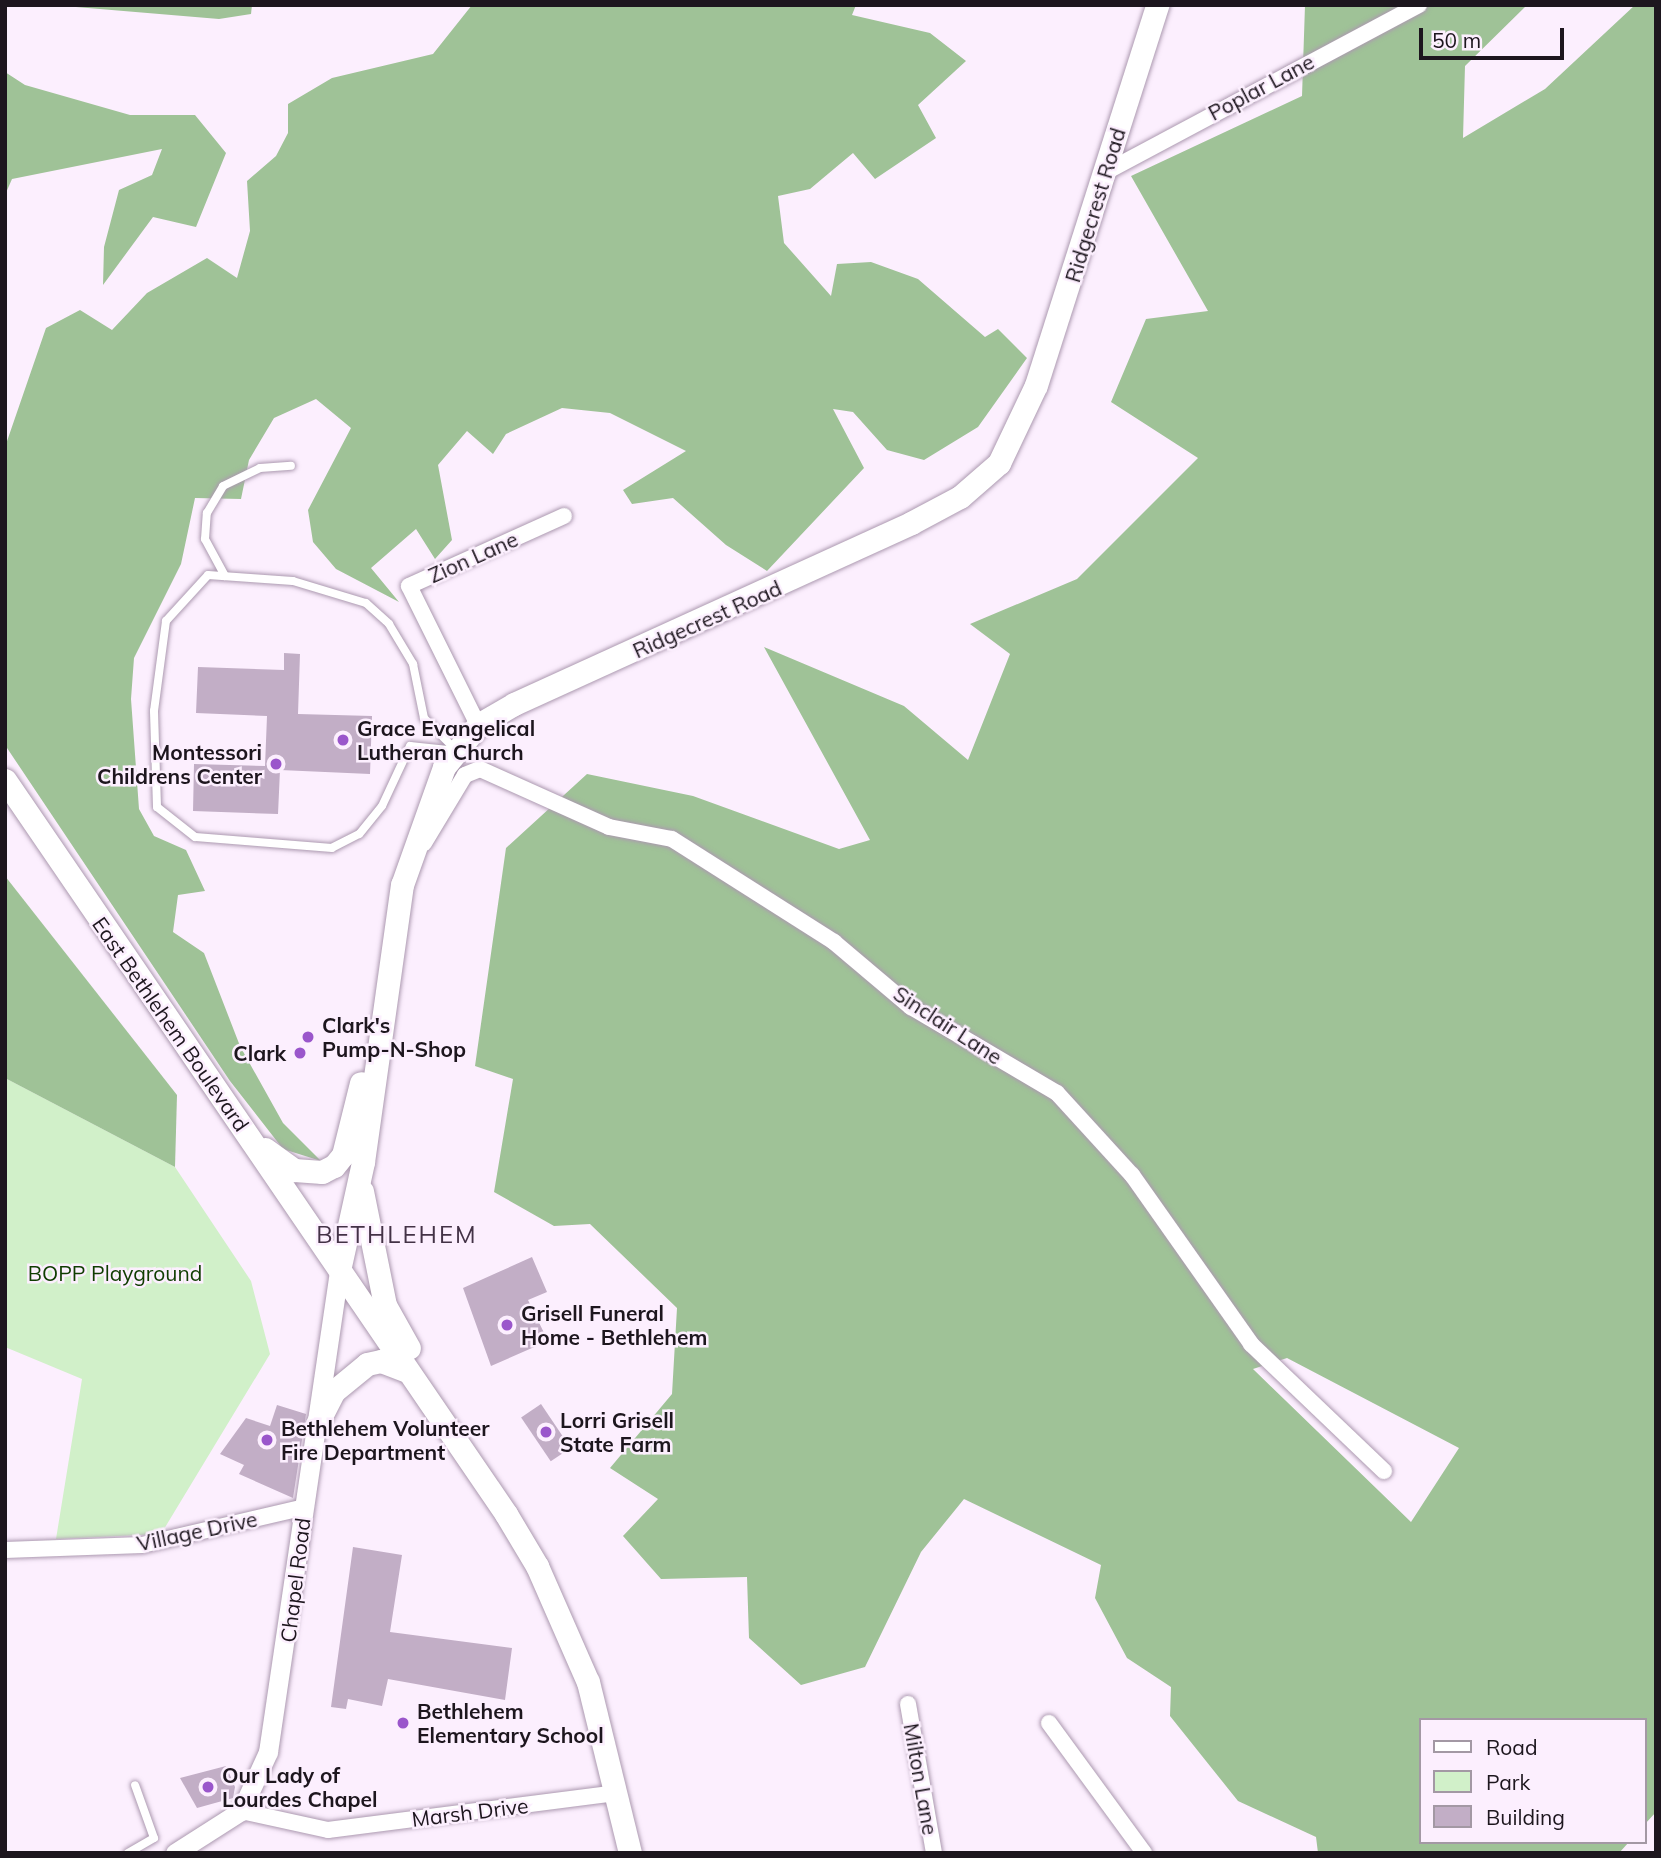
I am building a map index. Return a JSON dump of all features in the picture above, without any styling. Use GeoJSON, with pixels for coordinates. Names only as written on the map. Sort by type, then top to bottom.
{"type":"FeatureCollection","features":[{"type":"Feature","properties":{"kind":"main road","name":"Ridgecrest Road"},"geometry":{"type":"LineString","coordinates":[[340,1266],[360,1179],[405,875],[444,767],[478,725],[911,523],[960,497],[999,463],[1036,385],[1157,5]]}},
{"type":"Feature","properties":{"kind":"main road","name":"East Bethlehem Boulevard"},"geometry":{"type":"LineString","coordinates":[[5,780],[473,1464]]}},
{"type":"Feature","properties":{"kind":"main road"},"geometry":{"type":"LineString","coordinates":[[250,1140],[294,1170],[322,1172],[334,1166],[343,1155],[370,1043],[383,1022]]}},
{"type":"Feature","properties":{"kind":"main road"},"geometry":{"type":"LineString","coordinates":[[360,1179],[385,1305],[473,1464],[537,1566],[588,1682],[618,1793],[630,1853]]}},
{"type":"Feature","properties":{"kind":"main road"},"geometry":{"type":"LineString","coordinates":[[317,1424],[333,1392],[367,1364],[382,1361],[407,1371]]}},
{"type":"Feature","properties":{"kind":"street","name":"Poplar Lane"},"geometry":{"type":"LineString","coordinates":[[1104,173],[1419,5]]}},
{"type":"Feature","properties":{"kind":"street","name":"Zion Lane"},"geometry":{"type":"LineString","coordinates":[[478,725],[409,586],[564,516]]}},
{"type":"Feature","properties":{"kind":"street","name":"Sinclair Lane"},"geometry":{"type":"LineString","coordinates":[[405,875],[465,775],[480,769],[610,827],[672,839],[834,942],[911,1007],[1057,1093],[1132,1175],[1251,1344],[1384,1471]]}},
{"type":"Feature","properties":{"kind":"street","name":"Chapel Road"},"geometry":{"type":"LineString","coordinates":[[241,1811],[268,1752],[340,1266]]}},
{"type":"Feature","properties":{"kind":"street","name":"Village Drive"},"geometry":{"type":"LineString","coordinates":[[5,1550],[142,1545],[305,1507]]}},
{"type":"Feature","properties":{"kind":"street","name":"Milton Lane"},"geometry":{"type":"LineString","coordinates":[[908,1704],[934,1853]]}},
{"type":"Feature","properties":{"kind":"street"},"geometry":{"type":"LineString","coordinates":[[1049,1723],[1144,1853]]}},
{"type":"Feature","properties":{"kind":"street","name":"Marsh Drive"},"geometry":{"type":"LineString","coordinates":[[241,1811],[328,1830],[618,1793]]}},
{"type":"Feature","properties":{"kind":"street"},"geometry":{"type":"LineString","coordinates":[[175,1853],[241,1811]]}},
{"type":"Feature","properties":{"kind":"lane"},"geometry":{"type":"LineString","coordinates":[[225,576],[205,538],[207,513],[223,486],[260,468],[291,466]]}},
{"type":"Feature","properties":{"kind":"lane"},"geometry":{"type":"LineString","coordinates":[[208,575],[293,581],[366,603],[389,624],[413,664],[424,718],[457,751],[410,746],[382,806],[359,834],[332,848],[195,837],[157,807],[154,711],[166,621],[208,575]]}},
{"type":"Feature","properties":{"kind":"lane"},"geometry":{"type":"LineString","coordinates":[[128,1853],[154,1838],[135,1785]]}},
{"type":"Feature","properties":{"kind":"green space"},"geometry":{"type":"Polygon","coordinates":[[[52,5],[252,5],[251,14],[219,19],[52,5]]]}},
{"type":"Feature","properties":{"kind":"green space"},"geometry":{"type":"Polygon","coordinates":[[[472,5],[856,5],[852,15],[930,33],[966,61],[918,105],[936,138],[875,179],[853,153],[810,189],[778,196],[784,243],[831,296],[837,264],[871,262],[918,279],[985,337],[998,329],[1027,358],[978,427],[924,460],[887,450],[853,412],[833,409],[864,468],[767,571],[726,545],[673,498],[632,504],[623,490],[686,451],[610,413],[562,408],[506,434],[493,454],[467,431],[438,465],[452,540],[435,559],[416,529],[371,568],[399,602],[336,569],[313,542],[308,510],[351,428],[316,399],[274,418],[249,460],[241,499],[195,498],[181,564],[134,658],[131,699],[139,809],[154,836],[186,850],[205,891],[178,895],[173,932],[204,953],[240,1046],[283,1123],[321,1161],[283,1149],[230,1081],[5,745],[5,447],[46,328],[80,310],[112,330],[147,293],[207,258],[237,278],[250,231],[247,181],[276,156],[288,133],[288,104],[332,78],[433,54],[472,5]]]}},
{"type":"Feature","properties":{"kind":"green space"},"geometry":{"type":"Polygon","coordinates":[[[1305,5],[1527,5],[1465,66],[1463,138],[1545,89],[1635,5],[1656,5],[1656,1812],[1647,1822],[1647,1718],[1420,1718],[1420,1844],[1627,1844],[1619,1853],[1318,1853],[1316,1837],[1238,1801],[1170,1716],[1171,1687],[1127,1658],[1095,1598],[1101,1565],[964,1499],[921,1552],[865,1667],[801,1685],[749,1638],[747,1577],[661,1579],[623,1536],[658,1499],[610,1468],[672,1394],[677,1308],[590,1224],[554,1226],[494,1192],[513,1079],[475,1066],[506,848],[587,774],[693,796],[839,849],[870,840],[764,647],[904,706],[968,760],[1010,654],[970,624],[1077,579],[1198,458],[1111,402],[1146,319],[1208,311],[1131,176],[1302,96],[1305,5]],[[1287,1358],[1253,1369],[1411,1522],[1459,1448],[1287,1358]]]}},
{"type":"Feature","properties":{"kind":"green space"},"geometry":{"type":"Polygon","coordinates":[[[5,72],[25,85],[130,115],[195,115],[226,153],[196,227],[153,217],[103,285],[104,247],[119,190],[152,175],[162,149],[12,179],[5,195],[5,72]]]}},
{"type":"Feature","properties":{"kind":"green space"},"geometry":{"type":"Polygon","coordinates":[[[5,876],[177,1095],[175,1167],[5,1078],[5,876]]]}},
{"type":"Feature","properties":{"kind":"green space","name":"BOPP Playground"},"geometry":{"type":"Polygon","coordinates":[[[5,1078],[175,1167],[251,1281],[270,1354],[161,1534],[56,1539],[82,1379],[5,1347],[5,1078]]]}},
{"type":"Feature","properties":{"kind":"building","name":"Grace Evangelical Lutheran Church"},"geometry":{"type":"Polygon","coordinates":[[[284,653],[300,654],[298,714],[372,716],[370,774],[280,770],[278,814],[193,811],[194,764],[265,766],[267,716],[196,713],[198,667],[284,670],[284,653]]]}},
{"type":"Feature","properties":{"kind":"building","name":"Grisell Funeral Home - Bethlehem"},"geometry":{"type":"Polygon","coordinates":[[[532,1257],[547,1292],[528,1300],[548,1341],[491,1366],[463,1288],[532,1257]]]}},
{"type":"Feature","properties":{"kind":"building","name":"Lorri Grisell State Farm"},"geometry":{"type":"Polygon","coordinates":[[[541,1404],[571,1448],[551,1461],[521,1417],[541,1404]]]}},
{"type":"Feature","properties":{"kind":"building","name":"Bethlehem Volunteer Fire Department"},"geometry":{"type":"Polygon","coordinates":[[[277,1405],[306,1414],[293,1498],[239,1474],[244,1465],[220,1454],[246,1418],[270,1426],[277,1405]]]}},
{"type":"Feature","properties":{"kind":"building","name":"Bethlehem Elementary School"},"geometry":{"type":"Polygon","coordinates":[[[353,1547],[402,1555],[390,1632],[512,1648],[505,1700],[388,1679],[382,1706],[348,1699],[346,1709],[331,1707],[353,1547]]]}},
{"type":"Feature","properties":{"kind":"building","name":"Our Lady of Lourdes Chapel"},"geometry":{"type":"Polygon","coordinates":[[[226,1766],[235,1787],[233,1798],[197,1808],[180,1778],[226,1766]]]}},
{"type":"Feature","properties":{"kind":"place","name":"Grace Evangelical Lutheran Church"},"geometry":{"type":"Point","coordinates":[343,740]}},
{"type":"Feature","properties":{"kind":"place","name":"Montessori Childrens Center"},"geometry":{"type":"Point","coordinates":[276,764]}},
{"type":"Feature","properties":{"kind":"place","name":"Clark's Pump-N-Shop"},"geometry":{"type":"Point","coordinates":[308,1037]}},
{"type":"Feature","properties":{"kind":"place","name":"Clark"},"geometry":{"type":"Point","coordinates":[300,1053]}},
{"type":"Feature","properties":{"kind":"place","name":"Grisell Funeral Home - Bethlehem"},"geometry":{"type":"Point","coordinates":[507,1325]}},
{"type":"Feature","properties":{"kind":"place","name":"Lorri Grisell State Farm"},"geometry":{"type":"Point","coordinates":[546,1432]}},
{"type":"Feature","properties":{"kind":"place","name":"Bethlehem Volunteer Fire Department"},"geometry":{"type":"Point","coordinates":[267,1440]}},
{"type":"Feature","properties":{"kind":"place","name":"Bethlehem Elementary School"},"geometry":{"type":"Point","coordinates":[403,1723]}},
{"type":"Feature","properties":{"kind":"place","name":"Our Lady of Lourdes Chapel"},"geometry":{"type":"Point","coordinates":[208,1787]}},
{"type":"Feature","properties":{"kind":"district","name":"BETHLEHEM"},"geometry":{"type":"Point","coordinates":[397,1235]}}]}
